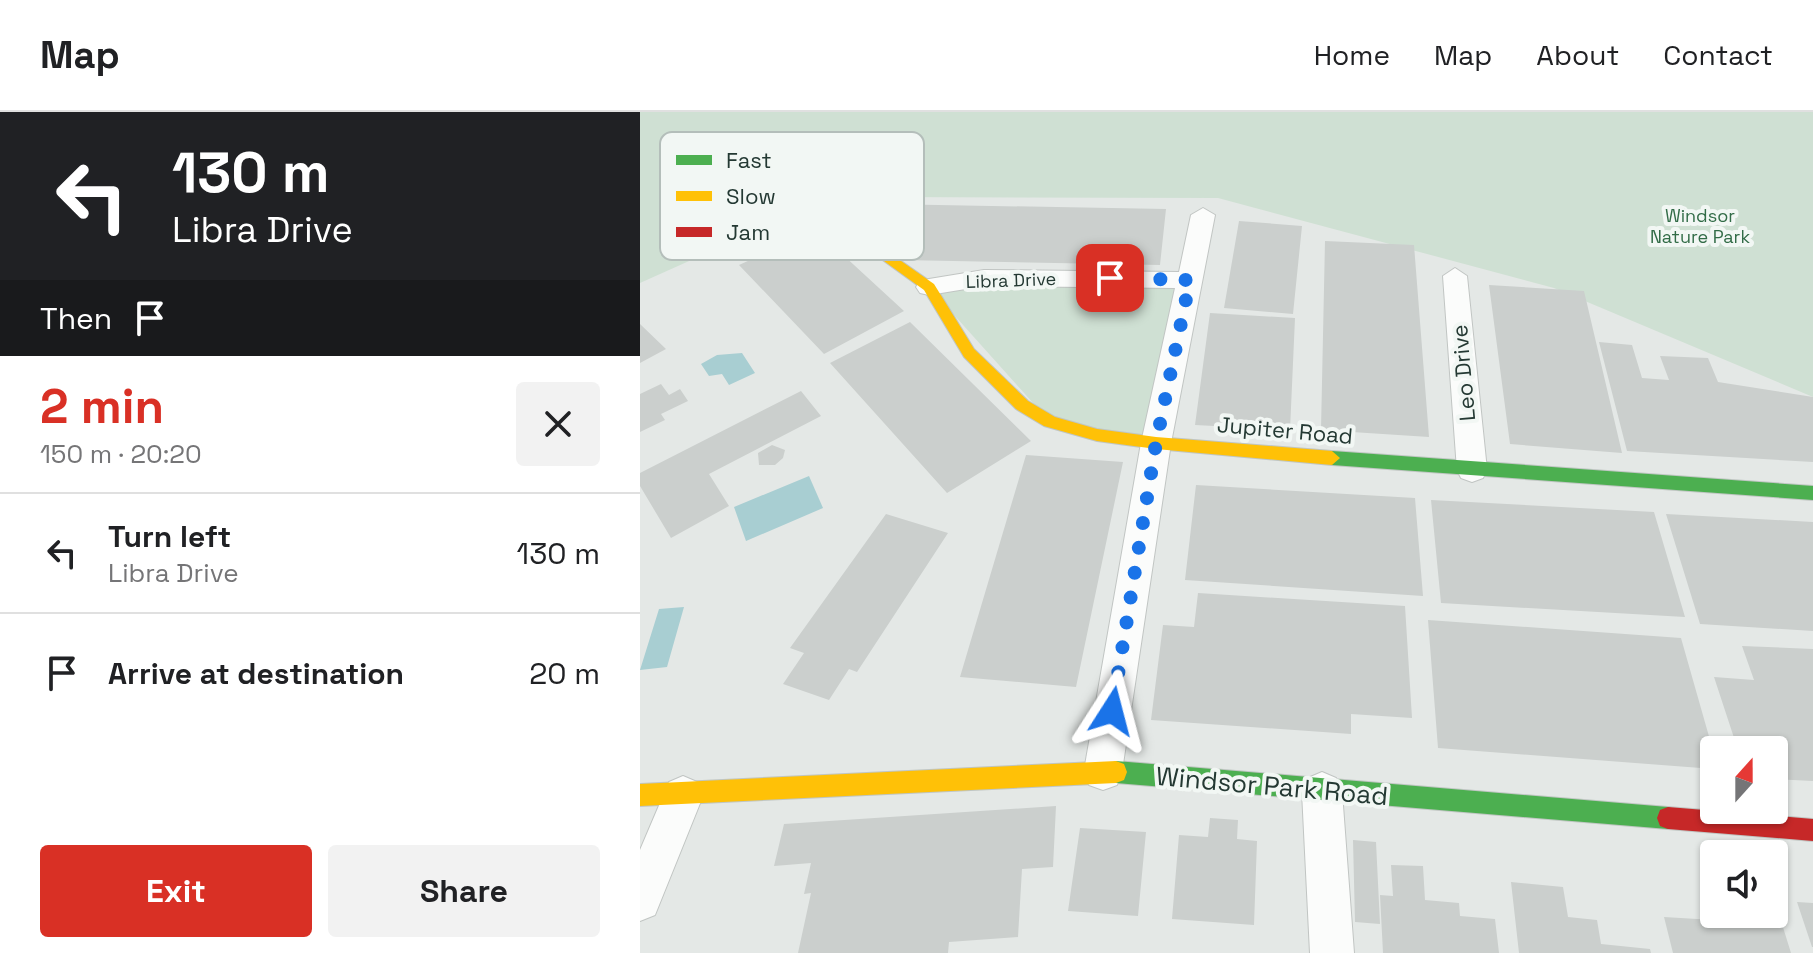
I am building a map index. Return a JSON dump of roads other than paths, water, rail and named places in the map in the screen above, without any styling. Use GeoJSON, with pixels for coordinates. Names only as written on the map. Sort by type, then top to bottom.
{"type":"FeatureCollection","features":[{"type":"Feature","properties":{"kind":"street"},"geometry":{"type":"LineString","coordinates":[[1103,771],[1156,443],[1203,215]]}},
{"type":"Feature","properties":{"kind":"street","name":"Jupiter Road"},"geometry":{"type":"LineString","coordinates":[[892,260],[929,287],[969,353],[1022,405],[1050,422],[1097,435],[1156,443],[1472,470],[1813,493]]}},
{"type":"Feature","properties":{"kind":"street","name":"Leo Drive"},"geometry":{"type":"LineString","coordinates":[[1455,276],[1472,470]]}},
{"type":"Feature","properties":{"kind":"street","name":"Libra Drive"},"geometry":{"type":"LineString","coordinates":[[929,287],[984,278],[1190,280]]}},
{"type":"Feature","properties":{"kind":"street","name":"Windsor Park Road"},"geometry":{"type":"LineString","coordinates":[[640,795],[683,796],[1103,771],[1322,792],[1813,830]]}},
{"type":"Feature","properties":{"kind":"street"},"geometry":{"type":"LineString","coordinates":[[1322,792],[1332,953]]}},
{"type":"Feature","properties":{"kind":"street"},"geometry":{"type":"LineString","coordinates":[[640,900],[683,796]]}},
{"type":"Feature","properties":{"kind":"water"},"geometry":{"type":"Polygon","coordinates":[[[742,353],[755,373],[729,385],[722,374],[709,376],[701,364],[717,355],[742,353]]]}},
{"type":"Feature","properties":{"kind":"water"},"geometry":{"type":"Polygon","coordinates":[[[809,476],[823,508],[746,541],[734,507],[809,476]]]}},
{"type":"Feature","properties":{"kind":"water"},"geometry":{"type":"Polygon","coordinates":[[[684,607],[667,667],[640,670],[659,609],[684,607]]]}},
{"type":"Feature","properties":{"kind":"park label","name":"Windsor Nature Park"},"geometry":{"type":"Point","coordinates":[1700,225]}}]}
